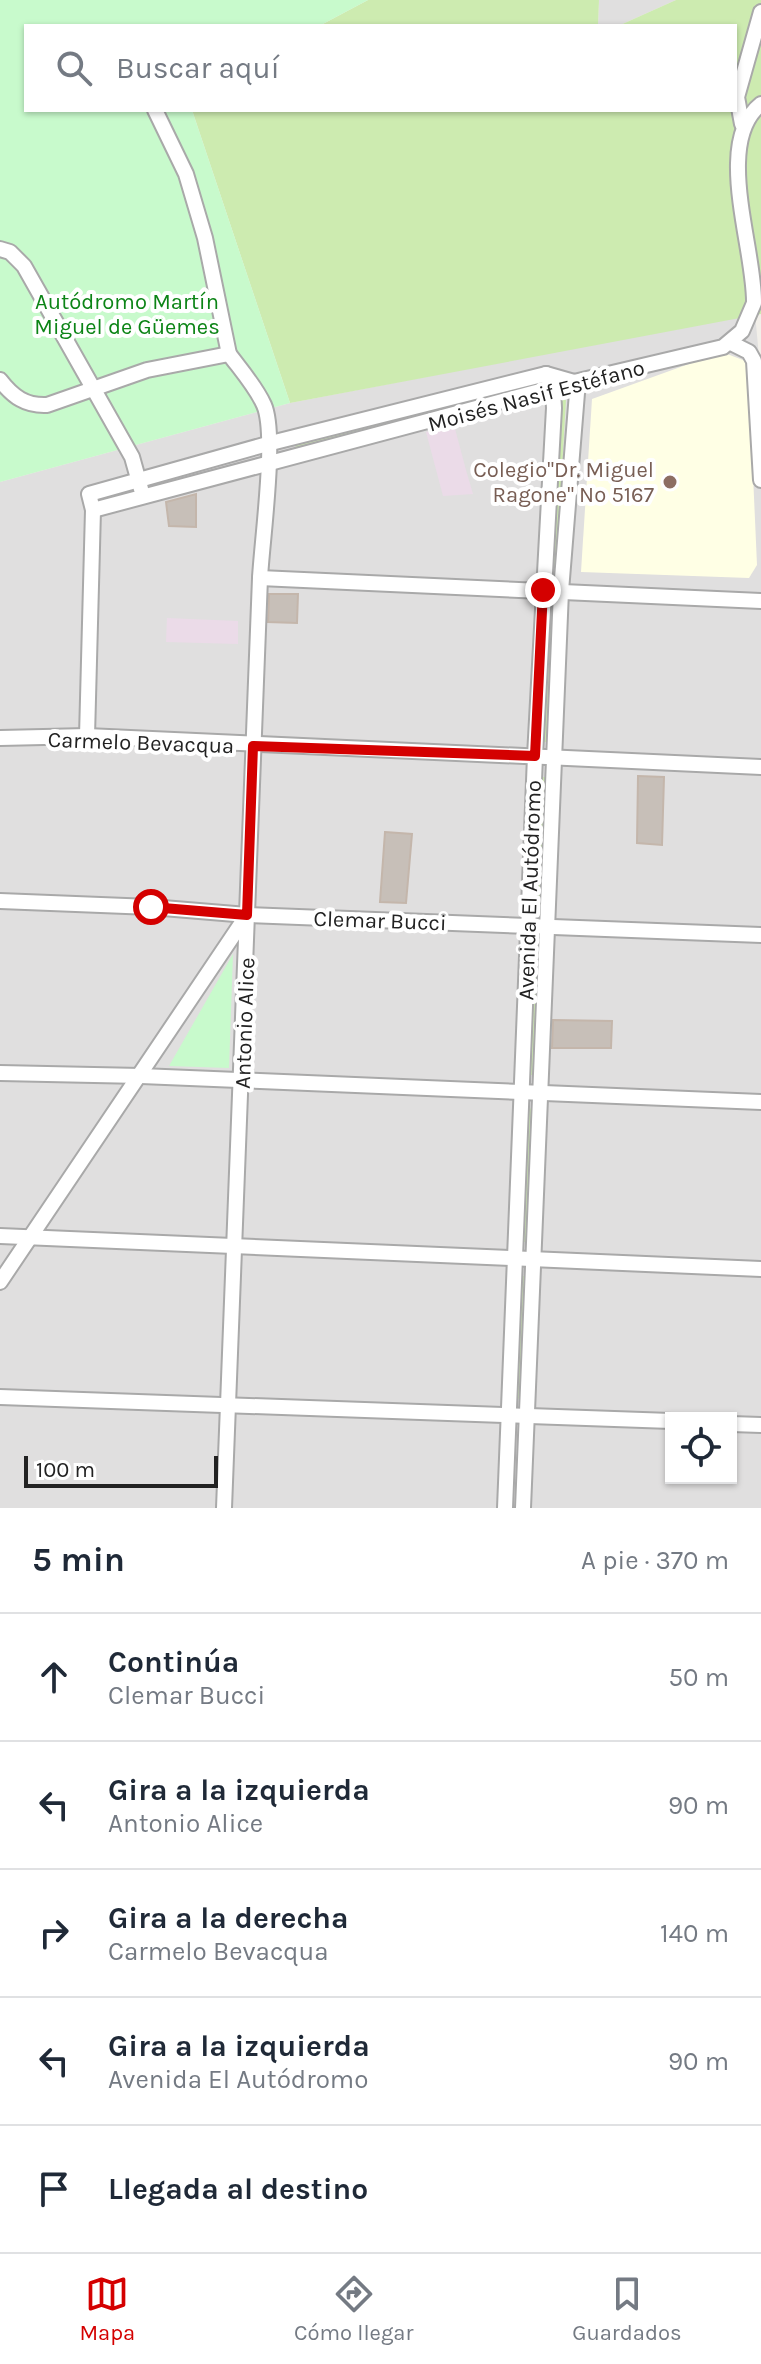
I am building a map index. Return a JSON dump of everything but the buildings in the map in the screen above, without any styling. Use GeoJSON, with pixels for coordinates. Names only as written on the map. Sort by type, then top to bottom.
{"type":"FeatureCollection","features":[{"type":"Feature","properties":{"kind":"street"},"geometry":{"type":"LineString","coordinates":[[761,12],[737,97],[742,124],[737,165],[754,303],[749,321],[731,343],[749,352],[754,361],[761,480]]}},
{"type":"Feature","properties":{"kind":"street"},"geometry":{"type":"LineString","coordinates":[[742,124],[761,104]]}},
{"type":"Feature","properties":{"kind":"street"},"geometry":{"type":"LineString","coordinates":[[156,112],[186,174],[229,354],[265,407],[271,443]]}},
{"type":"Feature","properties":{"kind":"street"},"geometry":{"type":"LineString","coordinates":[[0,249],[20,260],[95,389],[132,457],[143,497]]}},
{"type":"Feature","properties":{"kind":"street","name":"Moisés Nasif Estéfano"},"geometry":{"type":"LineString","coordinates":[[546,374],[271,443],[89,494],[93,510],[266,467],[574,382],[686,358],[731,343]]}},
{"type":"Feature","properties":{"kind":"street"},"geometry":{"type":"LineString","coordinates":[[0,380],[11,393],[33,406],[176,362],[229,354]]}},
{"type":"Feature","properties":{"kind":"street"},"geometry":{"type":"LineString","coordinates":[[546,374],[574,382]]}},
{"type":"Feature","properties":{"kind":"street","name":"Avenida El Autódromo"},"geometry":{"type":"LineString","coordinates":[[505,1508],[553,390],[546,374]]}},
{"type":"Feature","properties":{"kind":"street","name":"Avenida El Autódromo"},"geometry":{"type":"LineString","coordinates":[[523,1508],[561,591],[577,393],[574,382]]}},
{"type":"Feature","properties":{"kind":"street","name":"Antonio Alice"},"geometry":{"type":"LineString","coordinates":[[224,1508],[260,578],[266,467],[271,443]]}},
{"type":"Feature","properties":{"kind":"street"},"geometry":{"type":"LineString","coordinates":[[87,736],[93,510]]}},
{"type":"Feature","properties":{"kind":"street"},"geometry":{"type":"LineString","coordinates":[[260,578],[761,601]]}},
{"type":"Feature","properties":{"kind":"street","name":"Carmelo Bevacqua"},"geometry":{"type":"LineString","coordinates":[[0,738],[87,736],[761,767]]}},
{"type":"Feature","properties":{"kind":"street","name":"Clemar Bucci"},"geometry":{"type":"LineString","coordinates":[[0,901],[151,907],[247,915],[761,935]]}},
{"type":"Feature","properties":{"kind":"street"},"geometry":{"type":"LineString","coordinates":[[0,1282],[247,915]]}},
{"type":"Feature","properties":{"kind":"street"},"geometry":{"type":"LineString","coordinates":[[0,1073],[761,1102]]}},
{"type":"Feature","properties":{"kind":"street"},"geometry":{"type":"LineString","coordinates":[[0,1236],[234,1249],[761,1269]]}},
{"type":"Feature","properties":{"kind":"street"},"geometry":{"type":"LineString","coordinates":[[0,1397],[665,1421]]}},
{"type":"Feature","properties":{"kind":"street"},"geometry":{"type":"LineString","coordinates":[[737,1424],[761,1425]]}},
{"type":"Feature","properties":{"kind":"shaded area"},"geometry":{"type":"Polygon","coordinates":[[[599,0],[676,0],[622,24],[598,24],[599,0]]]}},
{"type":"Feature","properties":{"kind":"shaded area"},"geometry":{"type":"Polygon","coordinates":[[[755,313],[761,379],[761,1508],[0,1508],[0,482],[290,403],[755,313]]]}},
{"type":"Feature","properties":{"kind":"shaded area","name":"Colegio\"Dr. Miguel Ragone\" Nº 5167"},"geometry":{"type":"Polygon","coordinates":[[[722,352],[748,362],[757,565],[749,578],[581,572],[592,399],[722,352]]]}},
{"type":"Feature","properties":{"kind":"shaded area"},"geometry":{"type":"Polygon","coordinates":[[[454,425],[473,494],[443,496],[426,432],[454,425]]]}},
{"type":"Feature","properties":{"kind":"shaded area"},"geometry":{"type":"Polygon","coordinates":[[[167,618],[238,621],[238,644],[166,642],[167,618]]]}},
{"type":"Feature","properties":{"kind":"green space","name":"Autódromo Martín Miguel de Güemes"},"geometry":{"type":"Polygon","coordinates":[[[0,0],[368,0],[323,24],[24,24],[24,112],[193,112],[290,403],[0,482],[0,0]]]}},
{"type":"Feature","properties":{"kind":"green space"},"geometry":{"type":"Polygon","coordinates":[[[368,0],[599,0],[598,24],[323,24],[368,0]]]}},
{"type":"Feature","properties":{"kind":"green space"},"geometry":{"type":"Polygon","coordinates":[[[676,0],[761,0],[761,314],[290,403],[193,112],[737,112],[737,24],[622,24],[676,0]]]}},
{"type":"Feature","properties":{"kind":"green space"},"geometry":{"type":"Polygon","coordinates":[[[543,384],[297,452],[295,445],[543,384]]]}},
{"type":"Feature","properties":{"kind":"green space"},"geometry":{"type":"Polygon","coordinates":[[[561,400],[566,400],[556,571],[551,571],[561,400]]]}},
{"type":"Feature","properties":{"kind":"green space"},"geometry":{"type":"Polygon","coordinates":[[[548,605],[553,605],[547,742],[542,742],[548,605]]]}},
{"type":"Feature","properties":{"kind":"green space"},"geometry":{"type":"Polygon","coordinates":[[[541,777],[546,777],[541,908],[535,908],[541,777]]]}},
{"type":"Feature","properties":{"kind":"green space"},"geometry":{"type":"Polygon","coordinates":[[[534,942],[539,942],[534,1075],[529,1075],[534,942]]]}},
{"type":"Feature","properties":{"kind":"green space"},"geometry":{"type":"Polygon","coordinates":[[[233,954],[229,1068],[169,1066],[233,954]]]}},
{"type":"Feature","properties":{"kind":"green space"},"geometry":{"type":"Polygon","coordinates":[[[528,1108],[533,1109],[527,1242],[521,1242],[528,1108]]]}},
{"type":"Feature","properties":{"kind":"green space"},"geometry":{"type":"Polygon","coordinates":[[[520,1276],[525,1276],[520,1399],[515,1398],[520,1276]]]}},
{"type":"Feature","properties":{"kind":"place","name":"Colegio\"Dr. Miguel Ragone\" Nº 5167"},"geometry":{"type":"Point","coordinates":[670,482]}},
{"type":"Feature","properties":{"kind":"route"},"geometry":{"type":"LineString","coordinates":[[151,907],[247,915],[253,746],[535,756],[543,590]]}}]}
